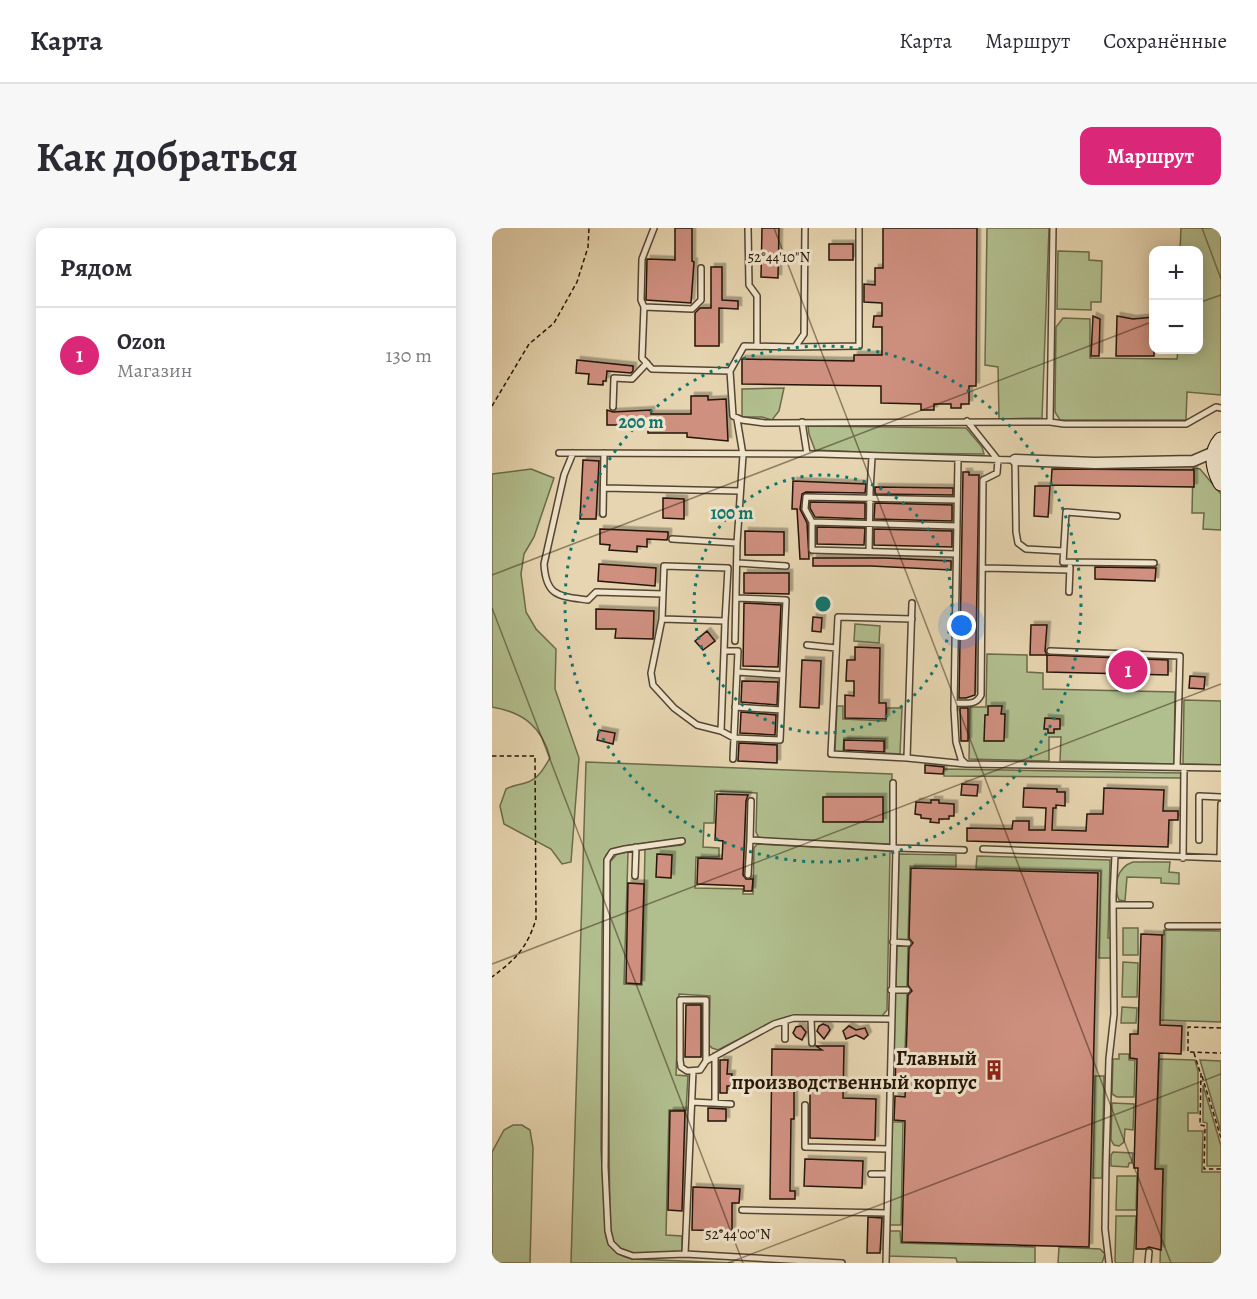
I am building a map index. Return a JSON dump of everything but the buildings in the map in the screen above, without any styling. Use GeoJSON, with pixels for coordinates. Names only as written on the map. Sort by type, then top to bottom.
{"type":"FeatureCollection","features":[{"type":"Feature","properties":{"kind":"main road"},"geometry":{"type":"LineString","coordinates":[[1217,446],[1213,462],[1218,478]]}},
{"type":"Feature","properties":{"kind":"street"},"geometry":{"type":"LineString","coordinates":[[1015,460],[1193,461],[1217,446]]}},
{"type":"Feature","properties":{"kind":"street"},"geometry":{"type":"LineString","coordinates":[[1193,461],[1218,478]]}},
{"type":"Feature","properties":{"kind":"lane"},"geometry":{"type":"LineString","coordinates":[[654,228],[642,259],[641,300],[644,307],[642,358],[651,369],[730,371]]}},
{"type":"Feature","properties":{"kind":"lane"},"geometry":{"type":"LineString","coordinates":[[748,228],[749,285],[757,296],[757,346]]}},
{"type":"Feature","properties":{"kind":"lane"},"geometry":{"type":"LineString","coordinates":[[795,346],[804,334],[804,228]]}},
{"type":"Feature","properties":{"kind":"lane"},"geometry":{"type":"LineString","coordinates":[[860,228],[859,346],[744,346],[730,371],[733,416],[737,419],[765,423],[967,421],[1186,424],[1216,407],[1221,408]]}},
{"type":"Feature","properties":{"kind":"lane"},"geometry":{"type":"LineString","coordinates":[[1050,422],[1053,228]]}},
{"type":"Feature","properties":{"kind":"lane"},"geometry":{"type":"LineString","coordinates":[[644,307],[692,309],[701,300],[701,268]]}},
{"type":"Feature","properties":{"kind":"lane"},"geometry":{"type":"LineString","coordinates":[[613,407],[614,378],[632,379],[647,363]]}},
{"type":"Feature","properties":{"kind":"lane"},"geometry":{"type":"LineString","coordinates":[[735,641],[742,455],[737,419]]}},
{"type":"Feature","properties":{"kind":"lane"},"geometry":{"type":"LineString","coordinates":[[954,703],[972,704],[981,694],[983,480],[997,473],[998,460],[967,421]]}},
{"type":"Feature","properties":{"kind":"lane"},"geometry":{"type":"LineString","coordinates":[[802,422],[807,454]]}},
{"type":"Feature","properties":{"kind":"lane"},"geometry":{"type":"LineString","coordinates":[[559,453],[807,454],[1015,460],[1018,543],[1026,549],[1063,551]]}},
{"type":"Feature","properties":{"kind":"lane"},"geometry":{"type":"LineString","coordinates":[[573,453],[564,475],[544,564],[549,588],[563,597],[588,600],[596,591],[663,594]]}},
{"type":"Feature","properties":{"kind":"lane"},"geometry":{"type":"LineString","coordinates":[[603,514],[604,453]]}},
{"type":"Feature","properties":{"kind":"lane"},"geometry":{"type":"LineString","coordinates":[[869,552],[872,457]]}},
{"type":"Feature","properties":{"kind":"lane"},"geometry":{"type":"LineString","coordinates":[[958,459],[954,703],[956,742],[961,759],[966,764]]}},
{"type":"Feature","properties":{"kind":"lane"},"geometry":{"type":"LineString","coordinates":[[604,488],[740,491]]}},
{"type":"Feature","properties":{"kind":"lane"},"geometry":{"type":"LineString","coordinates":[[956,500],[806,497],[805,508],[812,522],[812,550],[956,554]]}},
{"type":"Feature","properties":{"kind":"lane"},"geometry":{"type":"LineString","coordinates":[[1117,516],[1066,512],[1063,562],[1154,563]]}},
{"type":"Feature","properties":{"kind":"lane"},"geometry":{"type":"LineString","coordinates":[[812,522],[956,526]]}},
{"type":"Feature","properties":{"kind":"lane"},"geometry":{"type":"LineString","coordinates":[[672,539],[737,543]]}},
{"type":"Feature","properties":{"kind":"lane"},"geometry":{"type":"LineString","coordinates":[[1069,592],[1070,562]]}},
{"type":"Feature","properties":{"kind":"lane"},"geometry":{"type":"LineString","coordinates":[[738,564],[786,566]]}},
{"type":"Feature","properties":{"kind":"lane"},"geometry":{"type":"LineString","coordinates":[[721,731],[728,568],[664,566],[662,619],[651,673],[653,685],[674,708],[697,725],[721,731],[734,738],[780,740],[786,600],[736,598]]}},
{"type":"Feature","properties":{"kind":"lane"},"geometry":{"type":"LineString","coordinates":[[983,568],[1070,570]]}},
{"type":"Feature","properties":{"kind":"lane"},"geometry":{"type":"LineString","coordinates":[[907,758],[912,603]]}},
{"type":"Feature","properties":{"kind":"lane"},"geometry":{"type":"LineString","coordinates":[[912,619],[838,617],[831,754],[966,764],[1221,768]]}},
{"type":"Feature","properties":{"kind":"lane"},"geometry":{"type":"LineString","coordinates":[[662,619],[725,621]]}},
{"type":"Feature","properties":{"kind":"lane"},"geometry":{"type":"LineString","coordinates":[[807,645],[836,648]]}},
{"type":"Feature","properties":{"kind":"lane"},"geometry":{"type":"LineString","coordinates":[[724,651],[738,651],[733,759]]}},
{"type":"Feature","properties":{"kind":"lane"},"geometry":{"type":"LineString","coordinates":[[1050,651],[1180,656],[1183,858]]}},
{"type":"Feature","properties":{"kind":"lane"},"geometry":{"type":"LineString","coordinates":[[737,672],[783,675]]}},
{"type":"Feature","properties":{"kind":"lane"},"geometry":{"type":"LineString","coordinates":[[735,707],[781,710]]}},
{"type":"Feature","properties":{"kind":"lane"},"geometry":{"type":"LineString","coordinates":[[886,1263],[895,848],[893,783]]}},
{"type":"Feature","properties":{"kind":"lane"},"geometry":{"type":"LineString","coordinates":[[1199,840],[1199,796],[1221,797]]}},
{"type":"Feature","properties":{"kind":"lane"},"geometry":{"type":"LineString","coordinates":[[748,875],[751,801]]}},
{"type":"Feature","properties":{"kind":"lane"},"geometry":{"type":"LineString","coordinates":[[983,849],[1221,858],[1221,804]]}},
{"type":"Feature","properties":{"kind":"lane"},"geometry":{"type":"LineString","coordinates":[[750,840],[964,850]]}},
{"type":"Feature","properties":{"kind":"lane"},"geometry":{"type":"LineString","coordinates":[[682,842],[612,852],[607,860],[604,1043],[605,1167],[610,1243],[633,1256],[685,1254],[842,1263]]}},
{"type":"Feature","properties":{"kind":"lane"},"geometry":{"type":"LineString","coordinates":[[636,847],[636,876]]}},
{"type":"Feature","properties":{"kind":"lane"},"geometry":{"type":"LineString","coordinates":[[1109,1263],[1110,1255],[1105,1229],[1109,1069],[1114,1014],[1115,855]]}},
{"type":"Feature","properties":{"kind":"lane"},"geometry":{"type":"LineString","coordinates":[[1113,905],[1150,905]]}},
{"type":"Feature","properties":{"kind":"lane"},"geometry":{"type":"LineString","coordinates":[[1168,926],[1221,926]]}},
{"type":"Feature","properties":{"kind":"lane"},"geometry":{"type":"LineString","coordinates":[[893,942],[908,943]]}},
{"type":"Feature","properties":{"kind":"lane"},"geometry":{"type":"LineString","coordinates":[[891,990],[907,990]]}},
{"type":"Feature","properties":{"kind":"lane"},"geometry":{"type":"LineString","coordinates":[[706,1061],[706,1000],[680,1000],[680,1060],[681,1067],[687,1071],[700,1070],[706,1061],[715,1056],[774,1024],[794,1018],[890,1019]]}},
{"type":"Feature","properties":{"kind":"lane"},"geometry":{"type":"LineString","coordinates":[[811,1019],[812,1043]]}},
{"type":"Feature","properties":{"kind":"lane"},"geometry":{"type":"LineString","coordinates":[[785,1021],[785,1039]]}},
{"type":"Feature","properties":{"kind":"lane"},"geometry":{"type":"LineString","coordinates":[[715,1056],[715,1102]]}},
{"type":"Feature","properties":{"kind":"lane"},"geometry":{"type":"LineString","coordinates":[[685,1254],[693,1071]]}},
{"type":"Feature","properties":{"kind":"lane"},"geometry":{"type":"LineString","coordinates":[[692,1102],[731,1104]]}},
{"type":"Feature","properties":{"kind":"lane"},"geometry":{"type":"LineString","coordinates":[[805,1105],[805,1147],[888,1149]]}},
{"type":"Feature","properties":{"kind":"lane"},"geometry":{"type":"LineString","coordinates":[[871,1174],[887,1174]]}},
{"type":"Feature","properties":{"kind":"lane"},"geometry":{"type":"LineString","coordinates":[[742,1209],[887,1213]]}},
{"type":"Feature","properties":{"kind":"lane"},"geometry":{"type":"LineString","coordinates":[[1148,1263],[1149,1252]]}},
{"type":"Feature","properties":{"kind":"path"},"geometry":{"type":"LineString","coordinates":[[492,406],[529,344],[554,323],[577,282],[588,247],[589,228]]}},
{"type":"Feature","properties":{"kind":"path"},"geometry":{"type":"LineString","coordinates":[[492,756],[535,756],[536,884],[536,919],[529,940],[508,965],[492,977]]}},
{"type":"Feature","properties":{"kind":"path"},"geometry":{"type":"LineString","coordinates":[[1221,1028],[1188,1027],[1188,1052],[1221,1053]]}},
{"type":"Feature","properties":{"kind":"path"},"geometry":{"type":"LineString","coordinates":[[1194,1053],[1221,1138]]}},
{"type":"Feature","properties":{"kind":"path"},"geometry":{"type":"LineString","coordinates":[[1201,1073],[1200,1125],[1205,1126],[1204,1169],[1221,1169]]}},
{"type":"Feature","properties":{"kind":"green space"},"geometry":{"type":"Polygon","coordinates":[[[987,228],[1049,228],[1042,418],[999,419],[998,367],[985,365],[987,228]]]}},
{"type":"Feature","properties":{"kind":"green space"},"geometry":{"type":"Polygon","coordinates":[[[1181,228],[1221,228],[1221,395],[1187,392],[1186,420],[1060,420],[1055,412],[1056,327],[1063,318],[1090,319],[1090,358],[1177,359],[1178,354],[1203,354],[1203,246],[1180,246],[1181,228]]]}},
{"type":"Feature","properties":{"kind":"green space"},"geometry":{"type":"Polygon","coordinates":[[[1058,251],[1089,252],[1089,260],[1102,261],[1101,302],[1091,302],[1091,310],[1057,309],[1058,251]]]}},
{"type":"Feature","properties":{"kind":"green space"},"geometry":{"type":"Polygon","coordinates":[[[784,388],[779,411],[772,420],[762,417],[742,417],[742,389],[784,388]]]}},
{"type":"Feature","properties":{"kind":"green space"},"geometry":{"type":"Polygon","coordinates":[[[808,426],[966,428],[982,447],[984,454],[815,450],[808,426]]]}},
{"type":"Feature","properties":{"kind":"green space"},"geometry":{"type":"Polygon","coordinates":[[[1193,468],[1200,469],[1221,494],[1221,530],[1203,529],[1204,513],[1192,513],[1193,468]]]}},
{"type":"Feature","properties":{"kind":"green space"},"geometry":{"type":"Polygon","coordinates":[[[531,469],[554,478],[534,537],[524,554],[521,574],[526,612],[536,629],[556,649],[555,689],[579,758],[571,862],[562,864],[551,849],[504,824],[500,806],[506,789],[534,779],[550,758],[542,737],[529,722],[513,713],[492,707],[492,474],[531,469]]]}},
{"type":"Feature","properties":{"kind":"green space"},"geometry":{"type":"Polygon","coordinates":[[[855,624],[880,626],[879,643],[854,641],[855,624]]]}},
{"type":"Feature","properties":{"kind":"green space"},"geometry":{"type":"Polygon","coordinates":[[[987,654],[1027,655],[1027,672],[1043,673],[1043,689],[1175,692],[1174,764],[1060,761],[1061,737],[1049,737],[1049,761],[969,759],[970,707],[986,707],[987,654]]]}},
{"type":"Feature","properties":{"kind":"green space"},"geometry":{"type":"Polygon","coordinates":[[[1184,700],[1221,701],[1221,765],[1183,764],[1184,700]]]}},
{"type":"Feature","properties":{"kind":"green space"},"geometry":{"type":"Polygon","coordinates":[[[837,706],[843,706],[843,719],[886,721],[887,708],[902,708],[900,754],[885,753],[885,739],[844,738],[843,752],[835,752],[837,706]]]}},
{"type":"Feature","properties":{"kind":"green space"},"geometry":{"type":"Polygon","coordinates":[[[586,762],[892,774],[890,844],[759,838],[756,832],[757,793],[715,791],[714,823],[704,823],[703,847],[719,848],[719,857],[696,857],[695,888],[743,889],[743,894],[753,894],[754,848],[757,844],[890,851],[887,1010],[882,1016],[875,1017],[790,1016],[774,1021],[718,1050],[709,1045],[710,996],[679,994],[676,1075],[688,1076],[686,1110],[669,1110],[666,1235],[682,1236],[682,1252],[641,1254],[631,1252],[615,1243],[610,1234],[607,914],[609,863],[617,854],[628,852],[624,984],[642,985],[645,849],[682,845],[682,838],[631,845],[611,850],[606,855],[602,931],[601,1150],[606,1237],[616,1252],[632,1259],[734,1263],[571,1263],[586,762]]]}},
{"type":"Feature","properties":{"kind":"green space"},"geometry":{"type":"Polygon","coordinates":[[[944,769],[1181,773],[1181,778],[944,776],[944,769]]]}},
{"type":"Feature","properties":{"kind":"green space"},"geometry":{"type":"Polygon","coordinates":[[[899,854],[956,855],[956,867],[910,866],[908,940],[897,940],[899,854]]]}},
{"type":"Feature","properties":{"kind":"green space"},"geometry":{"type":"Polygon","coordinates":[[[977,856],[1110,860],[1108,938],[1111,938],[1111,958],[1099,958],[1101,871],[976,868],[977,856]]]}},
{"type":"Feature","properties":{"kind":"green space"},"geometry":{"type":"Polygon","coordinates":[[[1133,862],[1170,862],[1169,872],[1179,873],[1179,884],[1161,883],[1161,878],[1127,877],[1125,901],[1119,900],[1116,889],[1118,878],[1123,868],[1133,862]]]}},
{"type":"Feature","properties":{"kind":"green space"},"geometry":{"type":"Polygon","coordinates":[[[1123,928],[1138,928],[1138,955],[1123,955],[1123,928]]]}},
{"type":"Feature","properties":{"kind":"green space"},"geometry":{"type":"Polygon","coordinates":[[[1164,930],[1221,931],[1221,1022],[1160,1020],[1164,930]]]}},
{"type":"Feature","properties":{"kind":"green space"},"geometry":{"type":"Polygon","coordinates":[[[897,946],[908,946],[907,988],[896,987],[897,946]]]}},
{"type":"Feature","properties":{"kind":"green space"},"geometry":{"type":"Polygon","coordinates":[[[1123,962],[1138,963],[1137,997],[1122,997],[1123,962]]]}},
{"type":"Feature","properties":{"kind":"green space"},"geometry":{"type":"Polygon","coordinates":[[[895,992],[907,992],[905,1051],[894,1050],[895,992]]]}},
{"type":"Feature","properties":{"kind":"green space"},"geometry":{"type":"Polygon","coordinates":[[[1122,1007],[1137,1008],[1136,1023],[1121,1023],[1122,1007]]]}},
{"type":"Feature","properties":{"kind":"green space"},"geometry":{"type":"Polygon","coordinates":[[[1119,1054],[1129,1054],[1129,1060],[1135,1060],[1134,1097],[1117,1097],[1112,1094],[1113,1059],[1119,1059],[1119,1054]]]}},
{"type":"Feature","properties":{"kind":"green space"},"geometry":{"type":"Polygon","coordinates":[[[1159,1059],[1195,1060],[1198,1071],[1198,1113],[1188,1113],[1188,1131],[1203,1131],[1202,1172],[1221,1172],[1221,1263],[1160,1263],[1163,1170],[1155,1169],[1159,1059]]]}},
{"type":"Feature","properties":{"kind":"green space"},"geometry":{"type":"Polygon","coordinates":[[[1200,1060],[1221,1061],[1221,1132],[1200,1060]]]}},
{"type":"Feature","properties":{"kind":"green space"},"geometry":{"type":"Polygon","coordinates":[[[1095,1076],[1104,1076],[1102,1178],[1093,1178],[1095,1076]]]}},
{"type":"Feature","properties":{"kind":"green space"},"geometry":{"type":"Polygon","coordinates":[[[1203,1085],[1221,1146],[1221,1166],[1207,1166],[1207,1123],[1203,1122],[1203,1085]]]}},
{"type":"Feature","properties":{"kind":"green space"},"geometry":{"type":"Polygon","coordinates":[[[1112,1103],[1134,1104],[1133,1130],[1125,1129],[1124,1142],[1119,1146],[1114,1145],[1111,1140],[1112,1103]]]}},
{"type":"Feature","properties":{"kind":"green space"},"geometry":{"type":"Polygon","coordinates":[[[892,1122],[903,1122],[901,1225],[889,1225],[892,1122]]]}},
{"type":"Feature","properties":{"kind":"green space"},"geometry":{"type":"Polygon","coordinates":[[[513,1125],[522,1125],[530,1130],[533,1148],[530,1263],[492,1263],[492,1152],[504,1130],[513,1125]]]}},
{"type":"Feature","properties":{"kind":"green space"},"geometry":{"type":"Polygon","coordinates":[[[1113,1152],[1133,1153],[1132,1163],[1129,1163],[1128,1167],[1111,1166],[1113,1152]]]}},
{"type":"Feature","properties":{"kind":"green space"},"geometry":{"type":"Polygon","coordinates":[[[1117,1176],[1137,1176],[1136,1210],[1116,1210],[1117,1176]]]}},
{"type":"Feature","properties":{"kind":"green space"},"geometry":{"type":"Polygon","coordinates":[[[1116,1216],[1136,1216],[1133,1263],[1116,1263],[1115,1261],[1116,1216]]]}},
{"type":"Feature","properties":{"kind":"green space"},"geometry":{"type":"Polygon","coordinates":[[[889,1231],[900,1231],[901,1243],[1035,1247],[1035,1263],[957,1262],[956,1258],[888,1256],[889,1231]]]}},
{"type":"Feature","properties":{"kind":"green space"},"geometry":{"type":"Polygon","coordinates":[[[1059,1247],[1100,1249],[1105,1254],[1102,1263],[1058,1263],[1059,1247]]]}},
{"type":"Feature","properties":{"kind":"place","name":"Ozon"},"geometry":{"type":"Point","coordinates":[1128,670]}},
{"type":"Feature","properties":{"kind":"place","name":"Главный производственный корпус"},"geometry":{"type":"Point","coordinates":[994,1070]}}]}
